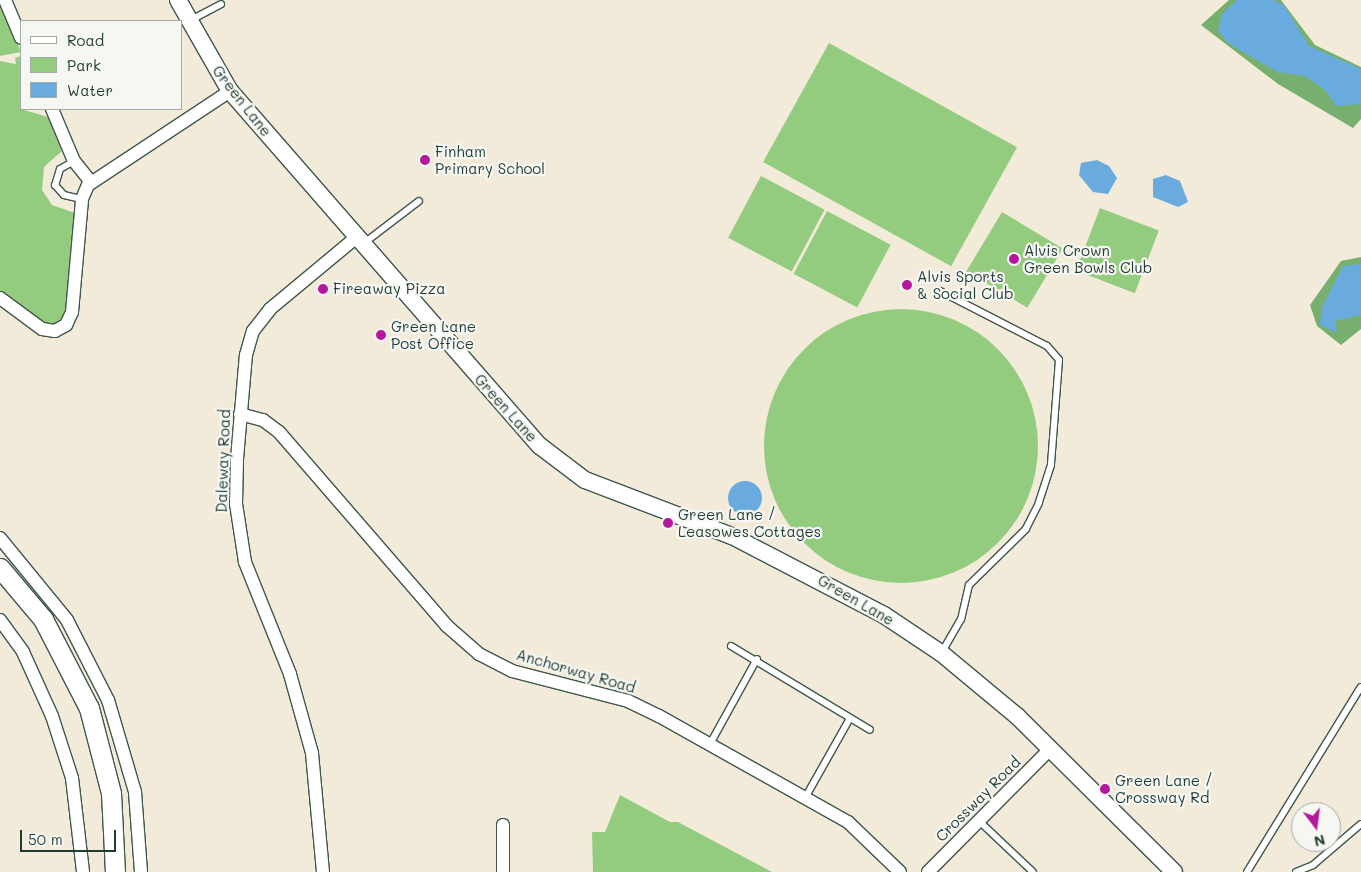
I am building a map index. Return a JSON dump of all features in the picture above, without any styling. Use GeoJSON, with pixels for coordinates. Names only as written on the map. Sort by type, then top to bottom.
{"type":"FeatureCollection","features":[{"type":"Feature","properties":{"kind":"main road"},"geometry":{"type":"LineString","coordinates":[[0,568],[43,619],[89,708],[111,793],[115,872]]}},
{"type":"Feature","properties":{"kind":"street"},"geometry":{"type":"LineString","coordinates":[[5,0],[20,36]]}},
{"type":"Feature","properties":{"kind":"street","name":"Green Lane"},"geometry":{"type":"LineString","coordinates":[[178,0],[230,91],[361,240],[520,427],[561,464],[585,480],[732,536],[810,574],[884,615],[941,653],[1050,749],[1174,872]]}},
{"type":"Feature","properties":{"kind":"street"},"geometry":{"type":"LineString","coordinates":[[0,298],[42,329],[55,331],[66,325],[72,312],[82,199],[91,182],[230,91]]}},
{"type":"Feature","properties":{"kind":"street"},"geometry":{"type":"LineString","coordinates":[[52,110],[74,161],[91,182]]}},
{"type":"Feature","properties":{"kind":"street","name":"Daleway Road"},"geometry":{"type":"LineString","coordinates":[[323,872],[320,810],[305,722],[241,547],[236,488],[240,414],[248,346],[258,324],[361,240]]}},
{"type":"Feature","properties":{"kind":"street","name":"Anchorway Road"},"geometry":{"type":"LineString","coordinates":[[240,414],[263,420],[279,432],[442,621],[479,654],[524,674],[628,701],[710,744],[848,822],[900,872]]}},
{"type":"Feature","properties":{"kind":"street"},"geometry":{"type":"LineString","coordinates":[[0,538],[67,620],[108,700],[135,792],[140,872]]}},
{"type":"Feature","properties":{"kind":"street"},"geometry":{"type":"LineString","coordinates":[[0,620],[22,652],[52,716],[72,778],[83,872]]}},
{"type":"Feature","properties":{"kind":"street","name":"Crossway Road"},"geometry":{"type":"LineString","coordinates":[[928,872],[1050,749]]}},
{"type":"Feature","properties":{"kind":"street"},"geometry":{"type":"LineString","coordinates":[[503,825],[504,872]]}},
{"type":"Feature","properties":{"kind":"lane"},"geometry":{"type":"LineString","coordinates":[[189,22],[221,4]]}},
{"type":"Feature","properties":{"kind":"lane"},"geometry":{"type":"LineString","coordinates":[[74,161],[60,169],[55,184],[64,195],[82,199]]}},
{"type":"Feature","properties":{"kind":"lane"},"geometry":{"type":"LineString","coordinates":[[361,240],[419,201]]}},
{"type":"Feature","properties":{"kind":"lane"},"geometry":{"type":"LineString","coordinates":[[940,291],[1047,346],[1059,360],[1051,466],[1039,503],[1026,529],[969,585],[960,618],[941,653]]}},
{"type":"Feature","properties":{"kind":"lane"},"geometry":{"type":"LineString","coordinates":[[731,646],[757,659],[870,730]]}},
{"type":"Feature","properties":{"kind":"lane"},"geometry":{"type":"LineString","coordinates":[[710,744],[757,659]]}},
{"type":"Feature","properties":{"kind":"lane"},"geometry":{"type":"LineString","coordinates":[[1247,872],[1361,687]]}},
{"type":"Feature","properties":{"kind":"lane"},"geometry":{"type":"LineString","coordinates":[[805,798],[850,718]]}},
{"type":"Feature","properties":{"kind":"lane"},"geometry":{"type":"LineString","coordinates":[[979,821],[1033,872]]}},
{"type":"Feature","properties":{"kind":"lane"},"geometry":{"type":"LineString","coordinates":[[1296,872],[1314,865],[1361,824]]}},
{"type":"Feature","properties":{"kind":"green space"},"geometry":{"type":"Polygon","coordinates":[[[1229,0],[1281,0],[1315,45],[1361,67],[1361,119],[1353,128],[1278,84],[1201,25],[1229,0]]]}},
{"type":"Feature","properties":{"kind":"green space"},"geometry":{"type":"Polygon","coordinates":[[[0,8],[6,15],[20,52],[0,56],[0,8]]]}},
{"type":"Feature","properties":{"kind":"green space"},"geometry":{"type":"Polygon","coordinates":[[[829,43],[1017,147],[951,266],[763,162],[829,43]]]}},
{"type":"Feature","properties":{"kind":"green space"},"geometry":{"type":"Polygon","coordinates":[[[20,56],[20,110],[48,117],[62,151],[44,167],[42,190],[52,205],[75,213],[66,311],[59,324],[46,326],[0,292],[0,61],[16,64],[15,58],[20,56]]]}},
{"type":"Feature","properties":{"kind":"green space"},"geometry":{"type":"Polygon","coordinates":[[[761,176],[825,210],[792,272],[728,238],[761,176]]]}},
{"type":"Feature","properties":{"kind":"green space"},"geometry":{"type":"Polygon","coordinates":[[[1100,208],[1159,231],[1135,293],[1076,271],[1100,208]]]}},
{"type":"Feature","properties":{"kind":"green space"},"geometry":{"type":"Polygon","coordinates":[[[827,211],[891,245],[857,307],[794,274],[827,211]]]}},
{"type":"Feature","properties":{"kind":"green space","name":"Alvis Crown Green Bowls Club"},"geometry":{"type":"Polygon","coordinates":[[[1002,212],[1063,249],[1027,308],[966,271],[1002,212]]]}},
{"type":"Feature","properties":{"kind":"green space"},"geometry":{"type":"Polygon","coordinates":[[[1361,257],[1361,329],[1341,345],[1317,326],[1310,305],[1341,261],[1361,257]]]}},
{"type":"Feature","properties":{"kind":"green space"},"geometry":{"type":"Polygon","coordinates":[[[914,309],[954,319],[977,332],[998,349],[1015,370],[1028,393],[1036,419],[1038,446],[1036,473],[1028,499],[1015,522],[998,543],[977,560],[954,573],[928,581],[888,583],[848,573],[836,567],[814,552],[795,533],[774,499],[766,473],[764,433],[774,393],[780,381],[795,359],[814,340],[848,319],[874,311],[914,309]]]}},
{"type":"Feature","properties":{"kind":"green space"},"geometry":{"type":"Polygon","coordinates":[[[620,795],[670,822],[678,822],[772,872],[593,872],[592,832],[605,832],[620,795]]]}},
{"type":"Feature","properties":{"kind":"water"},"geometry":{"type":"Polygon","coordinates":[[[1237,0],[1273,0],[1284,5],[1309,46],[1361,69],[1361,104],[1336,106],[1325,90],[1305,76],[1277,72],[1228,43],[1218,31],[1222,14],[1237,0]]]}},
{"type":"Feature","properties":{"kind":"water"},"geometry":{"type":"Polygon","coordinates":[[[1097,160],[1109,166],[1117,178],[1108,194],[1093,192],[1079,175],[1081,163],[1097,160]]]}},
{"type":"Feature","properties":{"kind":"water"},"geometry":{"type":"Polygon","coordinates":[[[1166,175],[1180,181],[1188,202],[1178,207],[1153,197],[1153,179],[1166,175]]]}},
{"type":"Feature","properties":{"kind":"water"},"geometry":{"type":"Polygon","coordinates":[[[1361,264],[1361,315],[1335,321],[1337,333],[1320,325],[1322,307],[1343,266],[1361,264]]]}},
{"type":"Feature","properties":{"kind":"water"},"geometry":{"type":"Polygon","coordinates":[[[745,481],[752,482],[757,486],[761,491],[761,505],[757,510],[752,514],[745,515],[738,514],[733,510],[729,505],[728,498],[729,491],[733,486],[738,482],[745,481]]]}},
{"type":"Feature","properties":{"kind":"place","name":"Finham Primary School"},"geometry":{"type":"Point","coordinates":[425,160]}},
{"type":"Feature","properties":{"kind":"place","name":"Alvis Crown Green Bowls Club"},"geometry":{"type":"Point","coordinates":[1014,259]}},
{"type":"Feature","properties":{"kind":"place","name":"Alvis Sports & Social Club"},"geometry":{"type":"Point","coordinates":[907,285]}},
{"type":"Feature","properties":{"kind":"place","name":"Fireaway Pizza"},"geometry":{"type":"Point","coordinates":[323,289]}},
{"type":"Feature","properties":{"kind":"place","name":"Green Lane Post Office"},"geometry":{"type":"Point","coordinates":[381,335]}},
{"type":"Feature","properties":{"kind":"place","name":"Green Lane / Leasowes Cottages"},"geometry":{"type":"Point","coordinates":[668,523]}},
{"type":"Feature","properties":{"kind":"place","name":"Green Lane / Crossway Rd"},"geometry":{"type":"Point","coordinates":[1105,789]}}]}
